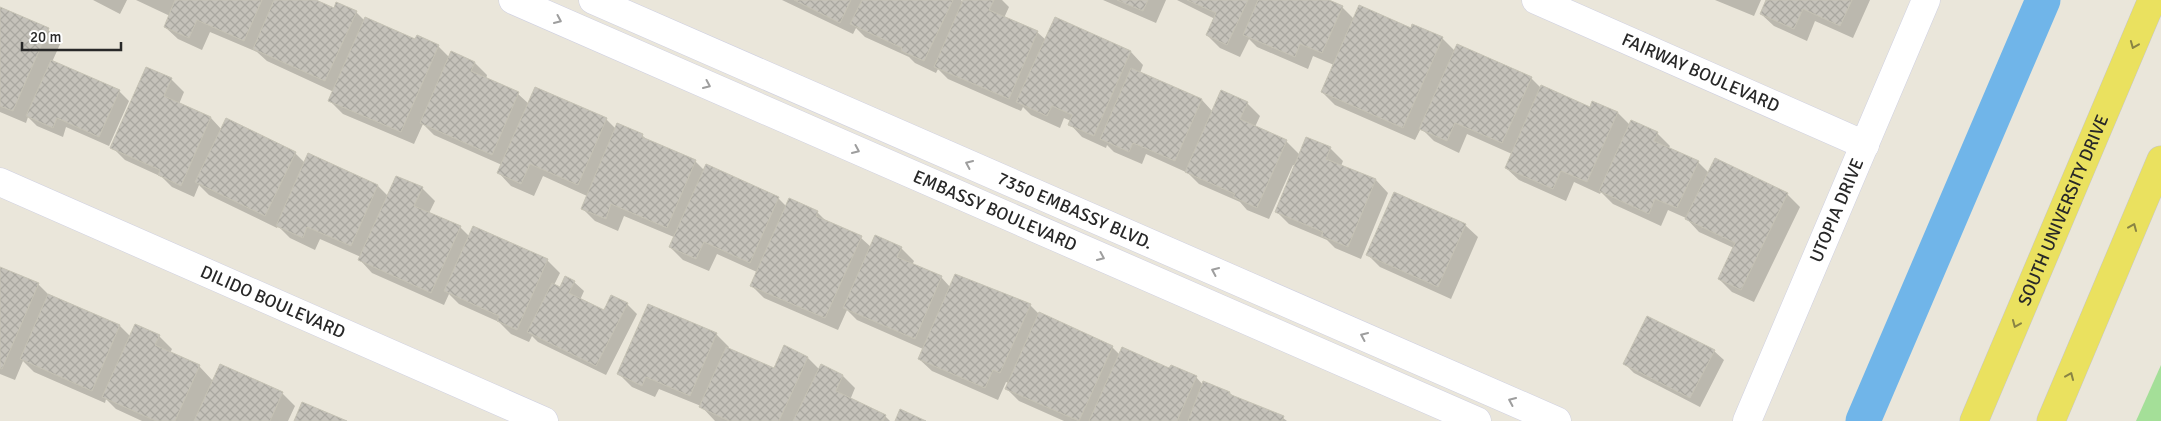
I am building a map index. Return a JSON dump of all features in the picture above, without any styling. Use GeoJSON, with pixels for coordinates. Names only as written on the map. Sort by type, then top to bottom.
{"type":"FeatureCollection","features":[{"type":"Feature","properties":{"kind":"main road","name":"SOUTH UNIVERSITY DRIVE"},"geometry":{"type":"LineString","coordinates":[[1974,421],[2112,101],[2152,0]]}},
{"type":"Feature","properties":{"kind":"main road"},"geometry":{"type":"LineString","coordinates":[[2051,421],[2161,160]]}},
{"type":"Feature","properties":{"kind":"street","name":"EMBASSY BOULEVARD"},"geometry":{"type":"LineString","coordinates":[[513,0],[1477,421]]}},
{"type":"Feature","properties":{"kind":"street","name":"7350 EMBASSY BLVD."},"geometry":{"type":"LineString","coordinates":[[593,0],[1557,421]]}},
{"type":"Feature","properties":{"kind":"street","name":"FAIRWAY BOULEVARD"},"geometry":{"type":"LineString","coordinates":[[1536,0],[1865,145]]}},
{"type":"Feature","properties":{"kind":"street","name":"UTOPIA DRIVE"},"geometry":{"type":"LineString","coordinates":[[1747,421],[1926,0]]}},
{"type":"Feature","properties":{"kind":"street","name":"DILIDO BOULEVARD"},"geometry":{"type":"LineString","coordinates":[[0,182],[544,421]]}},
{"type":"Feature","properties":{"kind":"green space"},"geometry":{"type":"Polygon","coordinates":[[[2161,365],[2161,421],[2136,421],[2161,365]]]}},
{"type":"Feature","properties":{"kind":"building"},"geometry":{"type":"Polygon","coordinates":[[[175,0],[262,0],[244,41],[197,20],[189,38],[164,27],[175,0]]]}},
{"type":"Feature","properties":{"kind":"building"},"geometry":{"type":"Polygon","coordinates":[[[274,0],[316,0],[334,8],[336,2],[357,11],[325,81],[253,49],[274,0]]]}},
{"type":"Feature","properties":{"kind":"building"},"geometry":{"type":"Polygon","coordinates":[[[794,0],[851,0],[840,23],[794,0]]]}},
{"type":"Feature","properties":{"kind":"building"},"geometry":{"type":"Polygon","coordinates":[[[862,0],[953,0],[924,61],[901,51],[902,48],[850,24],[862,0]]]}},
{"type":"Feature","properties":{"kind":"building"},"geometry":{"type":"Polygon","coordinates":[[[963,0],[994,0],[989,10],[1038,31],[1009,99],[934,67],[963,0]]]}},
{"type":"Feature","properties":{"kind":"building"},"geometry":{"type":"Polygon","coordinates":[[[1117,0],[1148,0],[1143,11],[1117,0]]]}},
{"type":"Feature","properties":{"kind":"building"},"geometry":{"type":"Polygon","coordinates":[[[1187,0],[1248,0],[1227,45],[1206,35],[1216,13],[1187,0]]]}},
{"type":"Feature","properties":{"kind":"building"},"geometry":{"type":"Polygon","coordinates":[[[1258,0],[1329,0],[1343,6],[1322,53],[1300,44],[1295,57],[1243,35],[1258,0]]]}},
{"type":"Feature","properties":{"kind":"building"},"geometry":{"type":"Polygon","coordinates":[[[1766,0],[1852,0],[1840,26],[1803,9],[1794,29],[1760,14],[1766,0]]]}},
{"type":"Feature","properties":{"kind":"building"},"geometry":{"type":"Polygon","coordinates":[[[1359,5],[1411,28],[1412,24],[1443,37],[1403,128],[1321,92],[1359,5]]]}},
{"type":"Feature","properties":{"kind":"building"},"geometry":{"type":"Polygon","coordinates":[[[0,7],[49,28],[13,111],[0,106],[0,7]]]}},
{"type":"Feature","properties":{"kind":"building"},"geometry":{"type":"Polygon","coordinates":[[[365,17],[415,39],[417,35],[439,45],[401,132],[328,101],[365,17]]]}},
{"type":"Feature","properties":{"kind":"building"},"geometry":{"type":"Polygon","coordinates":[[[1055,17],[1131,51],[1094,136],[1068,125],[1072,115],[1052,106],[1047,116],[1016,102],[1055,17]]]}},
{"type":"Feature","properties":{"kind":"building"},"geometry":{"type":"Polygon","coordinates":[[[1457,44],[1532,77],[1502,143],[1455,123],[1447,141],[1419,129],[1457,44]]]}},
{"type":"Feature","properties":{"kind":"building"},"geometry":{"type":"Polygon","coordinates":[[[451,51],[475,62],[471,71],[519,92],[492,155],[420,123],[451,51]]]}},
{"type":"Feature","properties":{"kind":"building"},"geometry":{"type":"Polygon","coordinates":[[[51,60],[120,90],[99,137],[57,118],[53,128],[26,116],[51,60]]]}},
{"type":"Feature","properties":{"kind":"building"},"geometry":{"type":"Polygon","coordinates":[[[146,67],[172,78],[164,96],[211,117],[181,186],[158,175],[160,170],[110,148],[146,67]]]}},
{"type":"Feature","properties":{"kind":"building"},"geometry":{"type":"Polygon","coordinates":[[[1131,68],[1202,99],[1175,161],[1133,143],[1129,152],[1100,139],[1131,68]]]}},
{"type":"Feature","properties":{"kind":"building"},"geometry":{"type":"Polygon","coordinates":[[[1541,85],[1590,107],[1592,101],[1618,112],[1587,182],[1561,171],[1553,189],[1505,168],[1541,85]]]}},
{"type":"Feature","properties":{"kind":"building"},"geometry":{"type":"Polygon","coordinates":[[[535,87],[607,118],[578,185],[530,164],[521,184],[497,173],[535,87]]]}},
{"type":"Feature","properties":{"kind":"building"},"geometry":{"type":"Polygon","coordinates":[[[1221,90],[1248,102],[1240,119],[1287,140],[1257,208],[1233,197],[1235,194],[1185,172],[1221,90]]]}},
{"type":"Feature","properties":{"kind":"building"},"geometry":{"type":"Polygon","coordinates":[[[226,118],[296,152],[265,216],[195,182],[226,118]]]}},
{"type":"Feature","properties":{"kind":"building"},"geometry":{"type":"Polygon","coordinates":[[[1631,120],[1658,132],[1654,141],[1699,161],[1677,208],[1655,199],[1649,214],[1599,191],[1631,120]]]}},
{"type":"Feature","properties":{"kind":"building"},"geometry":{"type":"Polygon","coordinates":[[[617,123],[643,134],[642,137],[696,160],[667,228],[611,204],[606,219],[581,209],[617,123]]]}},
{"type":"Feature","properties":{"kind":"building"},"geometry":{"type":"Polygon","coordinates":[[[1306,137],[1331,147],[1326,159],[1376,179],[1348,247],[1321,236],[1323,232],[1275,212],[1306,137]]]}},
{"type":"Feature","properties":{"kind":"building"},"geometry":{"type":"Polygon","coordinates":[[[308,153],[378,185],[351,246],[307,227],[303,238],[276,226],[308,153]]]}},
{"type":"Feature","properties":{"kind":"building"},"geometry":{"type":"Polygon","coordinates":[[[1715,158],[1788,193],[1741,290],[1718,279],[1735,243],[1685,219],[1715,158]]]}},
{"type":"Feature","properties":{"kind":"building"},"geometry":{"type":"Polygon","coordinates":[[[706,164],[779,197],[750,263],[704,242],[696,259],[669,247],[706,164]]]}},
{"type":"Feature","properties":{"kind":"building"},"geometry":{"type":"Polygon","coordinates":[[[396,176],[423,187],[414,206],[461,226],[431,293],[358,260],[396,176]]]}},
{"type":"Feature","properties":{"kind":"building"},"geometry":{"type":"Polygon","coordinates":[[[1394,192],[1466,224],[1438,287],[1366,255],[1394,192]]]}},
{"type":"Feature","properties":{"kind":"building"},"geometry":{"type":"Polygon","coordinates":[[[789,198],[818,211],[816,216],[862,236],[825,318],[750,286],[789,198]]]}},
{"type":"Feature","properties":{"kind":"building"},"geometry":{"type":"Polygon","coordinates":[[[473,226],[548,259],[517,330],[497,321],[499,316],[444,291],[473,226]]]}},
{"type":"Feature","properties":{"kind":"building"},"geometry":{"type":"Polygon","coordinates":[[[875,235],[902,247],[897,257],[942,276],[915,339],[843,308],[875,235]]]}},
{"type":"Feature","properties":{"kind":"building"},"geometry":{"type":"Polygon","coordinates":[[[0,267],[39,283],[2,369],[0,368],[0,267]]]}},
{"type":"Feature","properties":{"kind":"building"},"geometry":{"type":"Polygon","coordinates":[[[955,274],[1031,304],[1000,373],[993,370],[985,388],[918,359],[955,274]]]}},
{"type":"Feature","properties":{"kind":"building"},"geometry":{"type":"Polygon","coordinates":[[[565,276],[575,281],[569,293],[604,310],[611,295],[628,303],[596,366],[527,332],[552,283],[560,287],[565,276]]]}},
{"type":"Feature","properties":{"kind":"building"},"geometry":{"type":"Polygon","coordinates":[[[48,294],[120,325],[92,391],[20,359],[48,294]]]}},
{"type":"Feature","properties":{"kind":"building"},"geometry":{"type":"Polygon","coordinates":[[[648,304],[717,333],[690,396],[646,377],[642,386],[617,374],[648,304]]]}},
{"type":"Feature","properties":{"kind":"building"},"geometry":{"type":"Polygon","coordinates":[[[1039,312],[1113,346],[1079,421],[1005,389],[1039,312]]]}},
{"type":"Feature","properties":{"kind":"building"},"geometry":{"type":"Polygon","coordinates":[[[1647,316],[1715,350],[1690,398],[1623,364],[1647,316]]]}},
{"type":"Feature","properties":{"kind":"building"},"geometry":{"type":"Polygon","coordinates":[[[135,324],[160,335],[155,345],[200,365],[175,421],[156,421],[102,397],[135,324]]]}},
{"type":"Feature","properties":{"kind":"building"},"geometry":{"type":"Polygon","coordinates":[[[784,345],[808,357],[779,421],[729,421],[699,407],[726,347],[774,368],[784,345]]]}},
{"type":"Feature","properties":{"kind":"building"},"geometry":{"type":"Polygon","coordinates":[[[1122,347],[1169,368],[1171,365],[1197,376],[1177,421],[1089,421],[1122,347]]]}},
{"type":"Feature","properties":{"kind":"building"},"geometry":{"type":"Polygon","coordinates":[[[220,364],[283,392],[270,421],[194,421],[220,364]]]}},
{"type":"Feature","properties":{"kind":"building"},"geometry":{"type":"Polygon","coordinates":[[[821,364],[843,375],[836,391],[886,415],[883,421],[793,421],[821,364]]]}},
{"type":"Feature","properties":{"kind":"building"},"geometry":{"type":"Polygon","coordinates":[[[1203,381],[1230,392],[1229,394],[1284,416],[1282,421],[1188,421],[1203,381]]]}},
{"type":"Feature","properties":{"kind":"building"},"geometry":{"type":"Polygon","coordinates":[[[302,402],[347,421],[294,421],[302,402]]]}},
{"type":"Feature","properties":{"kind":"building"},"geometry":{"type":"Polygon","coordinates":[[[900,409],[926,421],[895,421],[900,409]]]}},
{"type":"Feature","properties":{"kind":"waterway"},"geometry":{"type":"LineString","coordinates":[[1863,421],[2043,0]]}}]}
